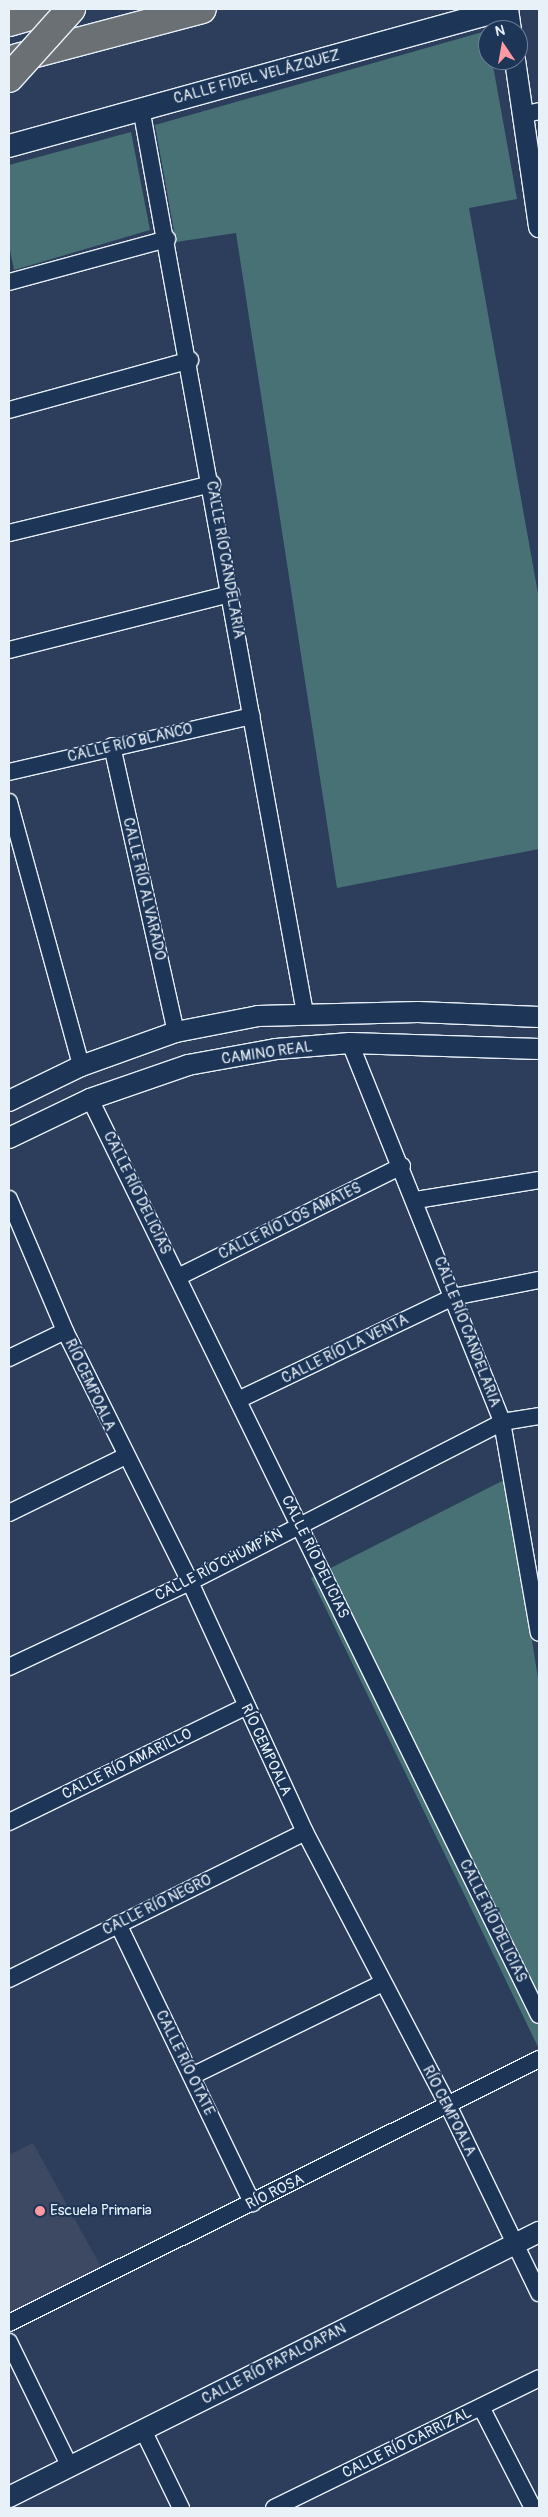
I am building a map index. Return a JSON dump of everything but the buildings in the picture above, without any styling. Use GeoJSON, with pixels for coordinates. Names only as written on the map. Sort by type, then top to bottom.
{"type":"FeatureCollection","features":[{"type":"Feature","properties":{"kind":"highway"},"geometry":{"type":"LineString","coordinates":[[9,22],[54,9]]}},
{"type":"Feature","properties":{"kind":"highway"},"geometry":{"type":"LineString","coordinates":[[9,78],[72,9]]}},
{"type":"Feature","properties":{"kind":"highway"},"geometry":{"type":"LineString","coordinates":[[9,60],[202,9]]}},
{"type":"Feature","properties":{"kind":"main road","name":"CALLE FIDEL VELÁZQUEZ"},"geometry":{"type":"LineString","coordinates":[[9,146],[141,108],[507,9]]}},
{"type":"Feature","properties":{"kind":"street"},"geometry":{"type":"LineString","coordinates":[[518,70],[531,113],[539,227]]}},
{"type":"Feature","properties":{"kind":"street","name":"CALLE RÍO CANDELARIA"},"geometry":{"type":"LineString","coordinates":[[141,108],[190,360],[305,1014]]}},
{"type":"Feature","properties":{"kind":"street"},"geometry":{"type":"LineString","coordinates":[[9,282],[167,239]]}},
{"type":"Feature","properties":{"kind":"street"},"geometry":{"type":"LineString","coordinates":[[9,410],[190,360]]}},
{"type":"Feature","properties":{"kind":"street"},"geometry":{"type":"LineString","coordinates":[[9,533],[212,484]]}},
{"type":"Feature","properties":{"kind":"street"},"geometry":{"type":"LineString","coordinates":[[9,650],[232,594]]}},
{"type":"Feature","properties":{"kind":"street","name":"CALLE RÍO BLANCO"},"geometry":{"type":"LineString","coordinates":[[9,772],[112,746],[252,716]]}},
{"type":"Feature","properties":{"kind":"street","name":"CALLE RÍO ALVARADO"},"geometry":{"type":"LineString","coordinates":[[112,746],[176,1032]]}},
{"type":"Feature","properties":{"kind":"street"},"geometry":{"type":"LineString","coordinates":[[9,802],[81,1066]]}},
{"type":"Feature","properties":{"kind":"street"},"geometry":{"type":"LineString","coordinates":[[417,1044],[418,1012]]}},
{"type":"Feature","properties":{"kind":"street"},"geometry":{"type":"LineString","coordinates":[[9,1101],[81,1066],[176,1032],[258,1016],[418,1012],[539,1017]]}},
{"type":"Feature","properties":{"kind":"street","name":"CALLE RÍO CANDELARIA"},"geometry":{"type":"LineString","coordinates":[[350,1043],[416,1200],[502,1422],[539,1633]]}},
{"type":"Feature","properties":{"kind":"street","name":"CAMINO REAL"},"geometry":{"type":"LineString","coordinates":[[9,1138],[90,1099],[188,1065],[276,1049],[350,1043],[539,1049]]}},
{"type":"Feature","properties":{"kind":"street","name":"CALLE RÍO DELICIAS"},"geometry":{"type":"LineString","coordinates":[[90,1099],[539,2015]]}},
{"type":"Feature","properties":{"kind":"street","name":"CALLE RÍO LOS AMATES"},"geometry":{"type":"LineString","coordinates":[[178,1277],[402,1166]]}},
{"type":"Feature","properties":{"kind":"street"},"geometry":{"type":"LineString","coordinates":[[416,1200],[539,1180]]}},
{"type":"Feature","properties":{"kind":"street","name":"RÍO CEMPOALA"},"geometry":{"type":"LineString","coordinates":[[9,1199],[14,1221],[65,1331],[124,1457],[190,1582],[305,1832],[448,2105],[539,2293]]}},
{"type":"Feature","properties":{"kind":"street","name":"CALLE RÍO LA VENTA"},"geometry":{"type":"LineString","coordinates":[[238,1400],[453,1297],[539,1280]]}},
{"type":"Feature","properties":{"kind":"street"},"geometry":{"type":"LineString","coordinates":[[9,1358],[65,1331]]}},
{"type":"Feature","properties":{"kind":"street","name":"CALLE RÍO CHUMPÁN"},"geometry":{"type":"LineString","coordinates":[[9,1667],[190,1582],[299,1523],[502,1422],[539,1416]]}},
{"type":"Feature","properties":{"kind":"street"},"geometry":{"type":"LineString","coordinates":[[9,1514],[124,1457]]}},
{"type":"Feature","properties":{"kind":"street","name":"CALLE RÍO AMARILLO"},"geometry":{"type":"LineString","coordinates":[[9,1822],[246,1706]]}},
{"type":"Feature","properties":{"kind":"street","name":"CALLE RÍO NEGRO"},"geometry":{"type":"LineString","coordinates":[[9,1979],[305,1832]]}},
{"type":"Feature","properties":{"kind":"street","name":"CALLE RÍO OTATE"},"geometry":{"type":"LineString","coordinates":[[118,1924],[252,2203]]}},
{"type":"Feature","properties":{"kind":"street"},"geometry":{"type":"LineString","coordinates":[[192,2076],[383,1983]]}},
{"type":"Feature","properties":{"kind":"street","name":"RÍO ROSA"},"geometry":{"type":"LineString","coordinates":[[9,2323],[539,2059]]}},
{"type":"Feature","properties":{"kind":"street","name":"CALLE RÍO PAPALOAPAN"},"geometry":{"type":"LineString","coordinates":[[9,2497],[539,2232]]}},
{"type":"Feature","properties":{"kind":"street"},"geometry":{"type":"LineString","coordinates":[[9,2342],[70,2467]]}},
{"type":"Feature","properties":{"kind":"street","name":"CALLE RÍO CARRIZAL"},"geometry":{"type":"LineString","coordinates":[[274,2508],[539,2378]]}},
{"type":"Feature","properties":{"kind":"street"},"geometry":{"type":"LineString","coordinates":[[481,2407],[530,2507]]}},
{"type":"Feature","properties":{"kind":"street"},"geometry":{"type":"LineString","coordinates":[[143,2430],[181,2508]]}},
{"type":"Feature","properties":{"kind":"shaded area","name":"Escuela Primaria"},"geometry":{"type":"Polygon","coordinates":[[[33,2143],[101,2267],[10,2315],[9,2155],[33,2143]]]}},
{"type":"Feature","properties":{"kind":"green space"},"geometry":{"type":"Polygon","coordinates":[[[478,33],[478,70],[494,70],[517,199],[469,208],[539,599],[539,849],[337,888],[236,233],[176,242],[155,125],[478,33]]]}},
{"type":"Feature","properties":{"kind":"green space"},"geometry":{"type":"Polygon","coordinates":[[[131,132],[150,230],[14,270],[9,245],[9,165],[131,132]]]}},
{"type":"Feature","properties":{"kind":"green space"},"geometry":{"type":"Polygon","coordinates":[[[506,1479],[539,1684],[539,2049],[311,1578],[506,1479]]]}},
{"type":"Feature","properties":{"kind":"place","name":"Escuela Primaria"},"geometry":{"type":"Point","coordinates":[40,2211]}}]}
